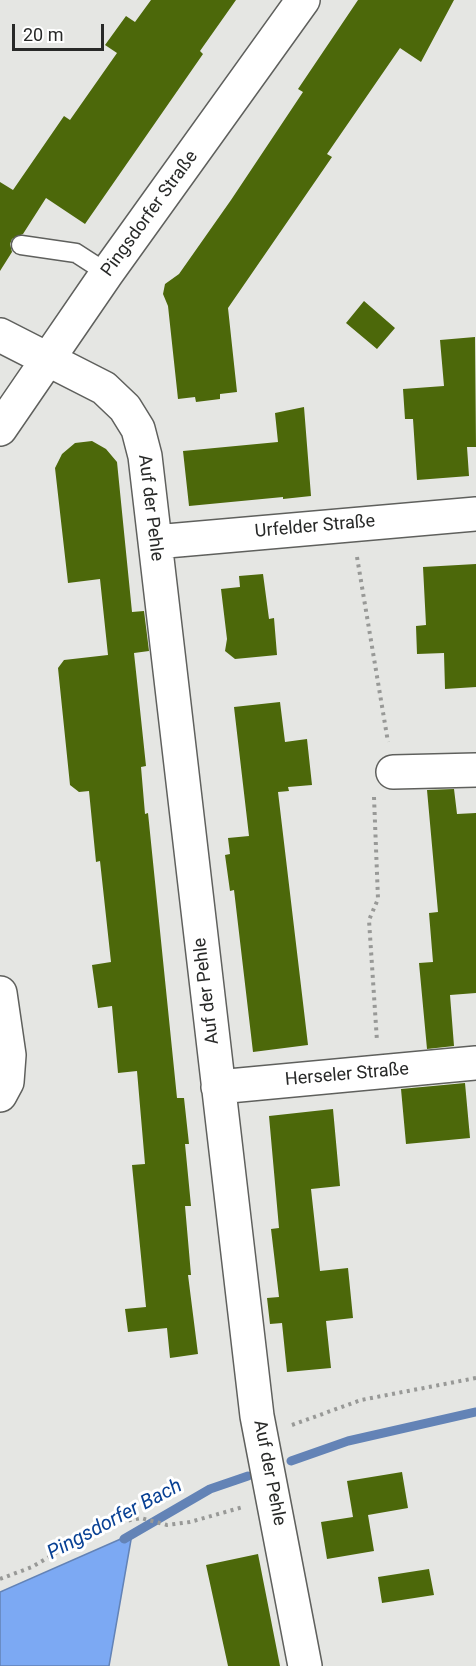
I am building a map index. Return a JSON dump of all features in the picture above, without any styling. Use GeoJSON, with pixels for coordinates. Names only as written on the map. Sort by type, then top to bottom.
{"type":"FeatureCollection","features":[{"type":"Feature","properties":{"kind":"street","name":"Pingsdorfer Straße"},"geometry":{"type":"LineString","coordinates":[[0,429],[107,273],[303,0]]}},
{"type":"Feature","properties":{"kind":"street","name":"Auf der Pehle"},"geometry":{"type":"LineString","coordinates":[[0,335],[104,388],[125,408],[138,429],[145,456],[218,1087],[262,1441],[305,1666]]}},
{"type":"Feature","properties":{"kind":"street","name":"Urfelder Straße"},"geometry":{"type":"LineString","coordinates":[[155,542],[476,514]]}},
{"type":"Feature","properties":{"kind":"street"},"geometry":{"type":"LineString","coordinates":[[393,772],[476,770]]}},
{"type":"Feature","properties":{"kind":"street"},"geometry":{"type":"LineString","coordinates":[[0,993],[9,1055],[7,1082],[0,1095]]}},
{"type":"Feature","properties":{"kind":"street","name":"Herseler Straße"},"geometry":{"type":"LineString","coordinates":[[218,1087],[476,1063]]}},
{"type":"Feature","properties":{"kind":"lane"},"geometry":{"type":"LineString","coordinates":[[21,245],[76,253],[107,273]]}},
{"type":"Feature","properties":{"kind":"path"},"geometry":{"type":"LineString","coordinates":[[262,1441],[296,1423],[361,1400],[476,1378]]}},
{"type":"Feature","properties":{"kind":"path"},"geometry":{"type":"LineString","coordinates":[[0,1579],[32,1567],[102,1526],[141,1518],[167,1525],[222,1514],[273,1497]]}},
{"type":"Feature","properties":{"kind":"water"},"geometry":{"type":"Polygon","coordinates":[[[132,1534],[109,1666],[0,1666],[0,1592],[132,1534]]]}},
{"type":"Feature","properties":{"kind":"building"},"geometry":{"type":"Polygon","coordinates":[[[151,0],[236,0],[200,51],[203,54],[85,224],[46,198],[23,234],[12,239],[10,244],[12,252],[0,271],[0,182],[13,190],[64,116],[70,120],[117,53],[105,45],[126,16],[135,22],[151,0]]]}},
{"type":"Feature","properties":{"kind":"building"},"geometry":{"type":"Polygon","coordinates":[[[358,0],[454,0],[421,62],[400,48],[327,154],[332,157],[228,308],[237,392],[220,394],[220,399],[196,402],[195,397],[178,399],[168,306],[163,294],[165,284],[179,274],[231,200],[303,92],[298,89],[358,0]]]}},
{"type":"Feature","properties":{"kind":"building"},"geometry":{"type":"Polygon","coordinates":[[[364,301],[395,328],[377,349],[346,323],[364,301]]]}},
{"type":"Feature","properties":{"kind":"building"},"geometry":{"type":"Polygon","coordinates":[[[475,337],[476,447],[467,447],[469,476],[417,480],[413,419],[405,419],[403,389],[444,386],[440,340],[475,337]]]}},
{"type":"Feature","properties":{"kind":"building"},"geometry":{"type":"Polygon","coordinates":[[[304,407],[311,496],[189,506],[183,451],[278,442],[275,413],[304,407]]]}},
{"type":"Feature","properties":{"kind":"building"},"geometry":{"type":"Polygon","coordinates":[[[92,441],[106,449],[117,462],[132,612],[144,611],[149,651],[134,653],[146,766],[141,767],[145,814],[148,813],[177,1098],[184,1098],[189,1144],[185,1144],[191,1206],[185,1206],[191,1275],[188,1275],[198,1354],[170,1358],[167,1328],[128,1332],[125,1309],[146,1307],[132,1165],[145,1164],[137,1071],[118,1073],[112,1006],[98,1008],[92,965],[111,962],[100,861],[96,862],[89,791],[79,792],[70,785],[58,668],[64,660],[108,655],[100,579],[68,583],[55,468],[62,454],[75,443],[92,441]]]}},
{"type":"Feature","properties":{"kind":"building"},"geometry":{"type":"Polygon","coordinates":[[[476,564],[476,687],[445,689],[444,653],[417,654],[416,626],[426,625],[423,567],[476,564]]]}},
{"type":"Feature","properties":{"kind":"building"},"geometry":{"type":"Polygon","coordinates":[[[263,574],[269,619],[274,618],[277,655],[235,659],[225,651],[227,639],[221,589],[240,587],[239,576],[263,574]]]}},
{"type":"Feature","properties":{"kind":"building"},"geometry":{"type":"Polygon","coordinates":[[[280,702],[285,742],[307,739],[312,785],[288,787],[289,791],[278,792],[308,1045],[253,1052],[234,890],[230,891],[225,855],[230,854],[228,838],[249,836],[234,707],[280,702]]]}},
{"type":"Feature","properties":{"kind":"building"},"geometry":{"type":"Polygon","coordinates":[[[454,789],[457,814],[476,813],[476,993],[450,995],[454,1046],[427,1049],[419,963],[433,962],[429,913],[438,912],[427,790],[454,789]]]}},
{"type":"Feature","properties":{"kind":"building"},"geometry":{"type":"Polygon","coordinates":[[[465,1083],[470,1138],[406,1144],[401,1089],[465,1083]]]}},
{"type":"Feature","properties":{"kind":"building"},"geometry":{"type":"Polygon","coordinates":[[[333,1109],[340,1186],[311,1189],[320,1271],[348,1268],[353,1318],[326,1321],[331,1368],[287,1372],[282,1323],[270,1324],[267,1298],[279,1297],[271,1229],[279,1228],[269,1116],[333,1109]]]}},
{"type":"Feature","properties":{"kind":"building"},"geometry":{"type":"Polygon","coordinates":[[[402,1472],[408,1508],[368,1515],[374,1551],[327,1559],[321,1522],[353,1517],[347,1481],[402,1472]]]}},
{"type":"Feature","properties":{"kind":"building"},"geometry":{"type":"Polygon","coordinates":[[[258,1554],[280,1666],[228,1666],[206,1565],[258,1554]]]}},
{"type":"Feature","properties":{"kind":"building"},"geometry":{"type":"Polygon","coordinates":[[[429,1569],[434,1595],[382,1603],[378,1577],[429,1569]]]}},
{"type":"Feature","properties":{"kind":"waterway","name":"Pingsdorfer Bach"},"geometry":{"type":"LineString","coordinates":[[291,1461],[348,1441],[476,1412]]}},
{"type":"Feature","properties":{"kind":"waterway","name":"Pingsdorfer Bach"},"geometry":{"type":"LineString","coordinates":[[124,1539],[210,1489],[248,1476]]}}]}
